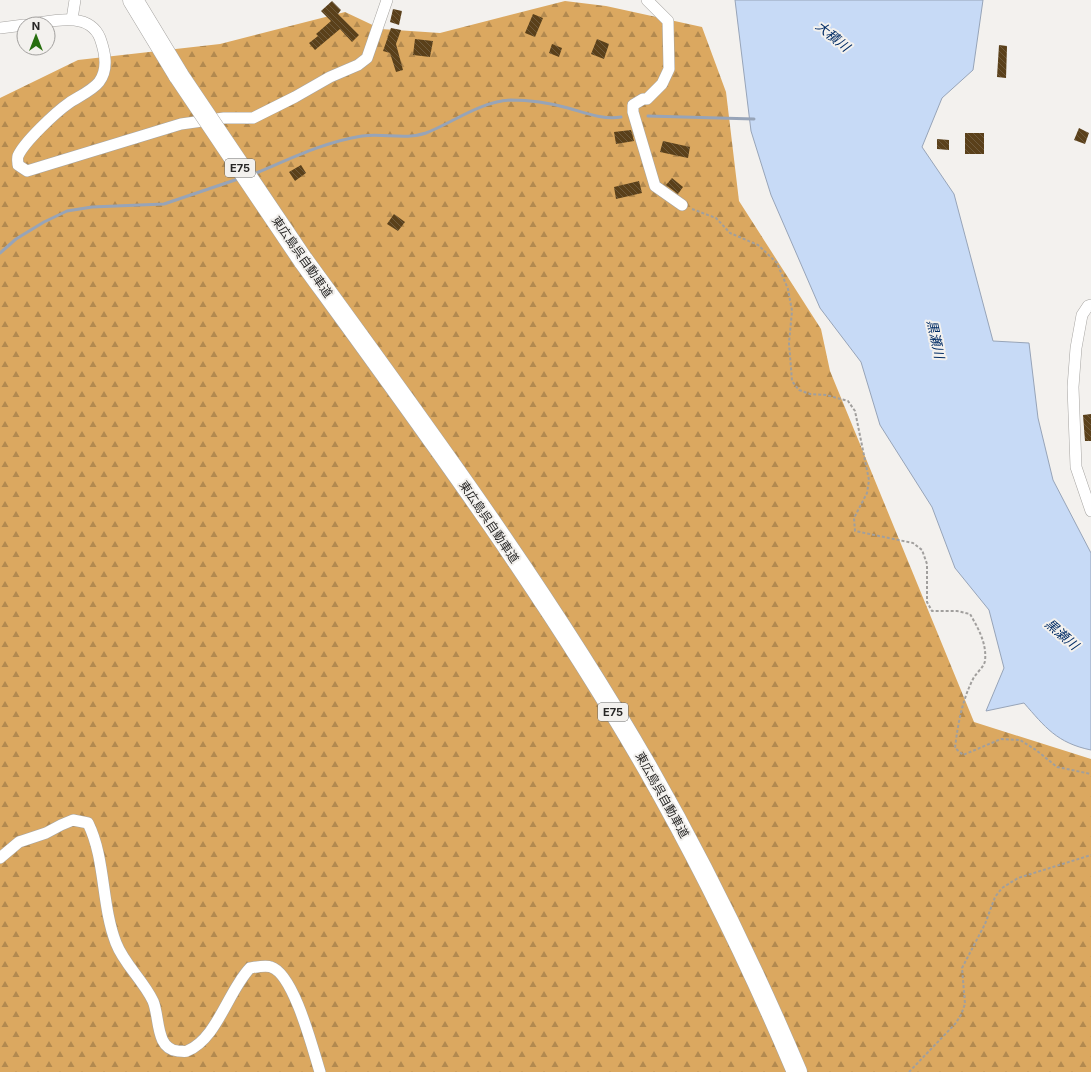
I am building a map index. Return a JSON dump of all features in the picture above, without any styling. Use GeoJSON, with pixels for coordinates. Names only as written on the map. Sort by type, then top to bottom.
{"type":"FeatureCollection","features":[{"type":"Feature","properties":{"kind":"highway","name":"東広島呉自動車道"},"geometry":{"type":"LineString","coordinates":[[133,0],[178,76],[303,260],[388,376],[532,584],[647,766],[693,852],[797,1072]]}},
{"type":"Feature","properties":{"kind":"street"},"geometry":{"type":"LineString","coordinates":[[72,19],[76,0]]}},
{"type":"Feature","properties":{"kind":"street"},"geometry":{"type":"LineString","coordinates":[[56,20],[68,18],[85,23],[98,33],[105,51],[105,69],[99,82],[67,105],[26,143],[17,157],[18,165],[27,171],[181,124],[224,118],[253,118],[295,98],[330,76],[358,65],[367,58],[387,0]]}},
{"type":"Feature","properties":{"kind":"street"},"geometry":{"type":"LineString","coordinates":[[647,0],[668,21],[669,69],[662,84],[647,99],[643,99],[633,105],[633,112],[656,186],[682,206]]}},
{"type":"Feature","properties":{"kind":"street"},"geometry":{"type":"LineString","coordinates":[[0,28],[16,26]]}},
{"type":"Feature","properties":{"kind":"street"},"geometry":{"type":"LineString","coordinates":[[1091,305],[1088,306],[1082,315],[1076,348],[1073,411],[1076,467],[1091,511]]}},
{"type":"Feature","properties":{"kind":"street"},"geometry":{"type":"LineString","coordinates":[[0,858],[19,842],[46,833],[73,820],[88,822],[96,840],[109,916],[116,944],[146,987],[151,998],[162,1041],[174,1051],[186,1052],[200,1044],[208,1036],[239,979],[250,968],[271,967],[281,974],[301,1010],[320,1072]]}},
{"type":"Feature","properties":{"kind":"path"},"geometry":{"type":"LineString","coordinates":[[682,206],[716,218],[730,233],[758,245],[777,263],[788,289],[792,311],[789,344],[792,380],[800,390],[810,394],[826,395],[848,401],[855,411],[869,480],[867,493],[854,518],[855,531],[913,543],[922,550],[927,564],[927,602],[932,611],[957,611],[970,614],[981,634],[985,649],[985,662],[974,677],[962,704],[957,725],[955,748],[963,755],[1001,739],[1020,740],[1036,750],[1057,767],[1091,774]]}},
{"type":"Feature","properties":{"kind":"path"},"geometry":{"type":"LineString","coordinates":[[909,1072],[954,1024],[961,1014],[965,1004],[962,968],[1002,888],[1018,878],[1091,855]]}},
{"type":"Feature","properties":{"kind":"green space"},"geometry":{"type":"Polygon","coordinates":[[[565,1],[606,6],[702,27],[726,92],[739,201],[821,329],[830,371],[974,722],[1091,759],[1091,1072],[0,1072],[0,98],[78,60],[220,44],[345,12],[381,29],[440,33],[565,1]]]}},
{"type":"Feature","properties":{"kind":"water"},"geometry":{"type":"Polygon","coordinates":[[[735,0],[983,0],[973,70],[942,98],[922,147],[954,194],[993,341],[1029,343],[1038,418],[1053,480],[1091,553],[1091,750],[1079,747],[1060,738],[1045,727],[1024,703],[986,711],[1004,668],[989,610],[955,568],[932,507],[880,425],[861,362],[820,308],[771,195],[751,131],[735,0]]]}},
{"type":"Feature","properties":{"kind":"building"},"geometry":{"type":"Polygon","coordinates":[[[332,1],[341,10],[338,14],[359,35],[352,42],[340,29],[315,50],[309,43],[318,36],[316,34],[331,21],[321,11],[332,1]]]}},
{"type":"Feature","properties":{"kind":"building"},"geometry":{"type":"Polygon","coordinates":[[[393,9],[402,11],[399,25],[390,22],[393,9]]]}},
{"type":"Feature","properties":{"kind":"building"},"geometry":{"type":"Polygon","coordinates":[[[533,14],[543,18],[535,37],[525,33],[533,14]]]}},
{"type":"Feature","properties":{"kind":"building"},"geometry":{"type":"Polygon","coordinates":[[[391,28],[401,30],[396,44],[403,70],[396,72],[390,53],[383,51],[391,28]]]}},
{"type":"Feature","properties":{"kind":"building"},"geometry":{"type":"Polygon","coordinates":[[[415,39],[433,41],[430,57],[413,55],[415,39]]]}},
{"type":"Feature","properties":{"kind":"building"},"geometry":{"type":"Polygon","coordinates":[[[597,39],[609,44],[604,59],[591,54],[597,39]]]}},
{"type":"Feature","properties":{"kind":"building"},"geometry":{"type":"Polygon","coordinates":[[[552,44],[562,48],[559,57],[549,53],[552,44]]]}},
{"type":"Feature","properties":{"kind":"building"},"geometry":{"type":"Polygon","coordinates":[[[999,45],[1007,46],[1006,78],[997,77],[999,45]]]}},
{"type":"Feature","properties":{"kind":"building"},"geometry":{"type":"Polygon","coordinates":[[[1079,128],[1089,133],[1085,144],[1074,140],[1079,128]]]}},
{"type":"Feature","properties":{"kind":"building"},"geometry":{"type":"Polygon","coordinates":[[[631,130],[634,141],[616,144],[614,132],[631,130]]]}},
{"type":"Feature","properties":{"kind":"building"},"geometry":{"type":"Polygon","coordinates":[[[965,133],[984,133],[984,154],[965,154],[965,133]]]}},
{"type":"Feature","properties":{"kind":"building"},"geometry":{"type":"Polygon","coordinates":[[[937,139],[949,140],[949,150],[937,149],[937,139]]]}},
{"type":"Feature","properties":{"kind":"building"},"geometry":{"type":"Polygon","coordinates":[[[663,141],[690,147],[688,158],[660,152],[663,141]]]}},
{"type":"Feature","properties":{"kind":"building"},"geometry":{"type":"Polygon","coordinates":[[[301,165],[306,173],[295,181],[289,172],[301,165]]]}},
{"type":"Feature","properties":{"kind":"building"},"geometry":{"type":"Polygon","coordinates":[[[672,178],[683,187],[678,194],[666,185],[672,178]]]}},
{"type":"Feature","properties":{"kind":"building"},"geometry":{"type":"Polygon","coordinates":[[[639,181],[642,193],[616,199],[614,187],[639,181]]]}},
{"type":"Feature","properties":{"kind":"building"},"geometry":{"type":"Polygon","coordinates":[[[394,214],[405,222],[398,231],[387,224],[394,214]]]}},
{"type":"Feature","properties":{"kind":"building"},"geometry":{"type":"Polygon","coordinates":[[[1091,414],[1091,441],[1085,441],[1083,415],[1091,414]]]}},
{"type":"Feature","properties":{"kind":"waterway"},"geometry":{"type":"LineString","coordinates":[[254,174],[334,142],[370,135],[418,135],[436,129],[477,108],[488,104],[511,100],[540,102],[601,117],[621,117]]}},
{"type":"Feature","properties":{"kind":"waterway"},"geometry":{"type":"LineString","coordinates":[[648,116],[754,119]]}},
{"type":"Feature","properties":{"kind":"waterway"},"geometry":{"type":"LineString","coordinates":[[0,253],[16,239],[44,222],[67,211],[92,207],[164,204],[241,178]]}},
{"type":"Feature","properties":{"kind":"water label","name":"大積川"},"geometry":{"type":"Point","coordinates":[833,36]}},
{"type":"Feature","properties":{"kind":"water label","name":"黒瀬川"},"geometry":{"type":"Point","coordinates":[936,339]}},
{"type":"Feature","properties":{"kind":"water label","name":"黒瀬川"},"geometry":{"type":"Point","coordinates":[1062,634]}}]}
